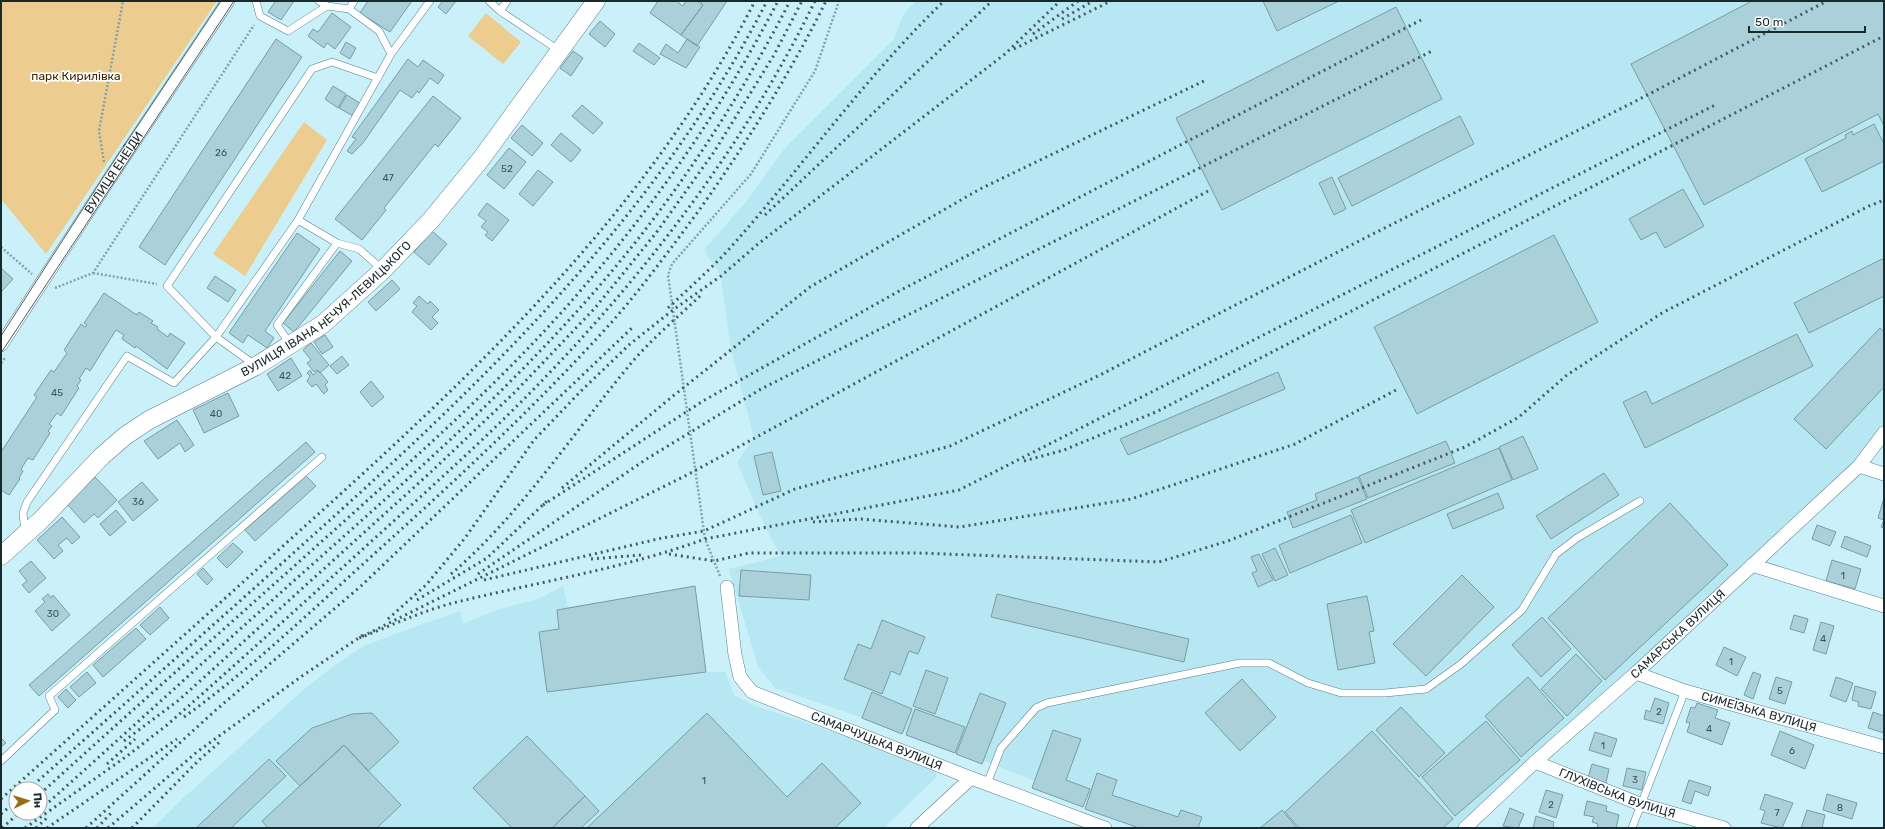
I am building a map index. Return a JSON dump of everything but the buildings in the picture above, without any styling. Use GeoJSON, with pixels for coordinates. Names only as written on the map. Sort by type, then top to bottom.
{"type":"FeatureCollection","features":[{"type":"Feature","properties":{"kind":"street","name":"ВУЛИЦЯ ЕНЕЇДИ"},"geometry":{"type":"LineString","coordinates":[[3,351],[46,287],[108,181],[228,1]]}},
{"type":"Feature","properties":{"kind":"street","name":"ВУЛИЦЯ ІВАНА НЕЧУЯ-ЛЕВИЦЬКОГО"},"geometry":{"type":"LineString","coordinates":[[1,556],[26,534],[102,456],[125,436],[149,420],[256,366],[323,324],[383,270],[431,220],[481,159],[596,1]]}},
{"type":"Feature","properties":{"kind":"street","name":"САМАРСЬКА ВУЛИЦЯ"},"geometry":{"type":"LineString","coordinates":[[1464,828],[1535,762],[1636,673],[1859,466],[1884,433]]}},
{"type":"Feature","properties":{"kind":"street"},"geometry":{"type":"LineString","coordinates":[[1859,466],[1884,474]]}},
{"type":"Feature","properties":{"kind":"street"},"geometry":{"type":"LineString","coordinates":[[1752,565],[1884,606]]}},
{"type":"Feature","properties":{"kind":"street","name":"САМАРЧУЦЬКА ВУЛИЦЯ"},"geometry":{"type":"LineString","coordinates":[[727,587],[735,655],[740,677],[752,692],[971,778],[1105,828]]}},
{"type":"Feature","properties":{"kind":"street","name":"СИМЕЇЗЬКА ВУЛИЦЯ"},"geometry":{"type":"LineString","coordinates":[[1636,673],[1685,691],[1884,747]]}},
{"type":"Feature","properties":{"kind":"street","name":"ГЛУХІВСЬКА ВУЛИЦЯ"},"geometry":{"type":"LineString","coordinates":[[1535,762],[1640,804],[1724,828]]}},
{"type":"Feature","properties":{"kind":"street"},"geometry":{"type":"LineString","coordinates":[[917,828],[971,778]]}},
{"type":"Feature","properties":{"kind":"lane"},"geometry":{"type":"LineString","coordinates":[[256,1],[260,16],[288,31],[327,6]]}},
{"type":"Feature","properties":{"kind":"lane"},"geometry":{"type":"LineString","coordinates":[[319,1],[327,6],[349,9],[379,31],[391,54]]}},
{"type":"Feature","properties":{"kind":"lane"},"geometry":{"type":"LineString","coordinates":[[349,9],[354,1]]}},
{"type":"Feature","properties":{"kind":"lane"},"geometry":{"type":"LineString","coordinates":[[26,534],[23,514],[27,502],[127,356],[174,383],[216,337],[298,220],[391,54],[430,1]]}},
{"type":"Feature","properties":{"kind":"lane"},"geometry":{"type":"LineString","coordinates":[[489,1],[500,11],[560,51]]}},
{"type":"Feature","properties":{"kind":"lane"},"geometry":{"type":"LineString","coordinates":[[500,11],[506,1]]}},
{"type":"Feature","properties":{"kind":"lane"},"geometry":{"type":"LineString","coordinates":[[256,366],[216,337],[167,286],[312,69],[332,62],[378,78]]}},
{"type":"Feature","properties":{"kind":"lane"},"geometry":{"type":"LineString","coordinates":[[298,220],[337,243],[359,249],[383,270]]}},
{"type":"Feature","properties":{"kind":"lane"},"geometry":{"type":"LineString","coordinates":[[290,344],[277,325],[337,243]]}},
{"type":"Feature","properties":{"kind":"lane"},"geometry":{"type":"LineString","coordinates":[[1,761],[55,710],[49,696],[322,457]]}},
{"type":"Feature","properties":{"kind":"lane"},"geometry":{"type":"LineString","coordinates":[[987,784],[1001,748],[1036,708],[1047,703],[1240,663],[1269,663],[1308,683],[1341,693],[1385,693],[1426,688],[1461,664],[1522,610],[1556,554],[1577,538],[1640,502]]}},
{"type":"Feature","properties":{"kind":"lane"},"geometry":{"type":"LineString","coordinates":[[1632,828],[1685,691]]}},
{"type":"Feature","properties":{"kind":"path"},"geometry":{"type":"LineString","coordinates":[[108,181],[99,131],[123,1]]}},
{"type":"Feature","properties":{"kind":"path"},"geometry":{"type":"LineString","coordinates":[[727,587],[716,569],[705,539],[668,275],[672,264],[756,167],[815,71],[839,1]]}},
{"type":"Feature","properties":{"kind":"path"},"geometry":{"type":"LineString","coordinates":[[93,273],[260,16]]}},
{"type":"Feature","properties":{"kind":"path"},"geometry":{"type":"LineString","coordinates":[[1,246],[46,287],[93,273],[167,286]]}},
{"type":"Feature","properties":{"kind":"path"},"geometry":{"type":"LineString","coordinates":[[1,363],[3,351]]}},
{"type":"Feature","properties":{"kind":"shaded area"},"geometry":{"type":"Polygon","coordinates":[[[916,1],[1884,1],[1884,425],[1855,463],[1458,828],[1153,828],[957,750],[775,688],[758,667],[729,569],[781,556],[765,527],[737,462],[754,438],[731,350],[721,276],[704,250],[745,203],[785,148],[893,40],[904,14],[916,1]]]}},
{"type":"Feature","properties":{"kind":"shaded area"},"geometry":{"type":"Polygon","coordinates":[[[563,586],[568,607],[695,586],[706,672],[725,672],[734,695],[756,706],[934,766],[937,777],[884,828],[153,828],[181,800],[301,692],[332,667],[364,646],[460,611],[463,624],[496,610],[538,599],[563,586]]]}},
{"type":"Feature","properties":{"kind":"green space","name":"парк Кирилівка"},"geometry":{"type":"Polygon","coordinates":[[[1,1],[217,1],[46,254],[1,199],[1,1]]]}},
{"type":"Feature","properties":{"kind":"green space"},"geometry":{"type":"Polygon","coordinates":[[[486,13],[521,42],[503,64],[468,36],[486,13]]]}},
{"type":"Feature","properties":{"kind":"green space"},"geometry":{"type":"Polygon","coordinates":[[[304,122],[327,140],[245,276],[213,254],[304,122]]]}},
{"type":"Feature","properties":{"kind":"tram line"},"geometry":{"type":"LineString","coordinates":[[1,336],[106,173],[221,1]]}},
{"type":"Feature","properties":{"kind":"tram line"},"geometry":{"type":"LineString","coordinates":[[1,353],[234,1]]}},
{"type":"Feature","properties":{"kind":"railway"},"geometry":{"type":"LineString","coordinates":[[1,799],[221,602],[425,416],[550,289],[608,222],[662,152],[711,79],[755,1]]}},
{"type":"Feature","properties":{"kind":"railway"},"geometry":{"type":"LineString","coordinates":[[38,781],[376,478],[503,355],[564,290],[621,223],[674,153],[723,79],[767,1]]}},
{"type":"Feature","properties":{"kind":"railway"},"geometry":{"type":"LineString","coordinates":[[48,787],[440,434],[527,350],[581,290],[637,222],[663,187],[712,115],[735,78],[778,1]]}},
{"type":"Feature","properties":{"kind":"railway"},"geometry":{"type":"LineString","coordinates":[[48,803],[446,444],[518,374],[553,337],[616,266],[672,194],[723,119],[769,41],[790,1]]}},
{"type":"Feature","properties":{"kind":"railway"},"geometry":{"type":"LineString","coordinates":[[124,741],[179,700],[432,471],[515,392],[595,308],[656,233],[714,152],[774,55],[802,1]]}},
{"type":"Feature","properties":{"kind":"railway"},"geometry":{"type":"LineString","coordinates":[[25,828],[127,756],[167,725],[425,493],[504,419],[566,356],[647,262],[721,162],[755,109],[786,56],[815,1]]}},
{"type":"Feature","properties":{"kind":"railway"},"geometry":{"type":"LineString","coordinates":[[184,717],[209,699],[280,639],[434,499],[524,414],[610,324],[700,209],[783,81],[826,1]]}},
{"type":"Feature","properties":{"kind":"railway"},"geometry":{"type":"LineString","coordinates":[[668,308],[708,271],[731,247],[861,90],[915,30],[944,1]]}},
{"type":"Feature","properties":{"kind":"railway"},"geometry":{"type":"LineString","coordinates":[[765,215],[992,1]]}},
{"type":"Feature","properties":{"kind":"railway"},"geometry":{"type":"LineString","coordinates":[[388,619],[426,585],[465,538],[534,440],[581,391],[630,344],[673,310],[721,276],[758,244],[1005,54],[1060,1]]}},
{"type":"Feature","properties":{"kind":"railway"},"geometry":{"type":"LineString","coordinates":[[1033,34],[1078,1]]}},
{"type":"Feature","properties":{"kind":"railway"},"geometry":{"type":"LineString","coordinates":[[1062,19],[1093,1]]}},
{"type":"Feature","properties":{"kind":"railway"},"geometry":{"type":"LineString","coordinates":[[1014,49],[1111,1]]}},
{"type":"Feature","properties":{"kind":"railway"},"geometry":{"type":"LineString","coordinates":[[484,580],[662,538],[704,531],[795,489],[950,446],[1100,375],[1361,240],[1632,103],[1827,1]]}},
{"type":"Feature","properties":{"kind":"railway"},"geometry":{"type":"LineString","coordinates":[[543,505],[703,401],[901,290],[1421,20]]}},
{"type":"Feature","properties":{"kind":"railway"},"geometry":{"type":"LineString","coordinates":[[1024,461],[1064,450],[1158,411],[1884,36]]}},
{"type":"Feature","properties":{"kind":"railway"},"geometry":{"type":"LineString","coordinates":[[478,574],[645,460],[761,389],[1434,50]]}},
{"type":"Feature","properties":{"kind":"railway"},"geometry":{"type":"LineString","coordinates":[[562,488],[673,396],[810,287],[980,189],[1206,80]]}},
{"type":"Feature","properties":{"kind":"railway"},"geometry":{"type":"LineString","coordinates":[[1208,191],[687,475],[359,638],[441,606],[643,559],[705,539],[959,490],[1717,104]]}},
{"type":"Feature","properties":{"kind":"railway"},"geometry":{"type":"LineString","coordinates":[[669,554],[714,561],[749,553],[918,553],[1159,562],[1228,541],[1465,447],[1519,417],[1567,375],[1662,313],[1869,206],[1884,200]]}},
{"type":"Feature","properties":{"kind":"railway"},"geometry":{"type":"LineString","coordinates":[[451,574],[476,551],[522,501],[636,357],[701,295]]}},
{"type":"Feature","properties":{"kind":"railway"},"geometry":{"type":"LineString","coordinates":[[86,828],[217,709],[361,586],[634,326]]}},
{"type":"Feature","properties":{"kind":"railway"},"geometry":{"type":"LineString","coordinates":[[813,522],[860,519],[960,527],[1131,499],[1295,444],[1396,390]]}},
{"type":"Feature","properties":{"kind":"railway"},"geometry":{"type":"LineString","coordinates":[[417,600],[487,558],[547,501]]}},
{"type":"Feature","properties":{"kind":"railway"},"geometry":{"type":"LineString","coordinates":[[591,559],[641,555]]}},
{"type":"Feature","properties":{"kind":"railway"},"geometry":{"type":"LineString","coordinates":[[108,828],[197,752],[302,676],[363,635]]}},
{"type":"Feature","properties":{"kind":"railway"},"geometry":{"type":"LineString","coordinates":[[107,764],[135,739]]}},
{"type":"Feature","properties":{"kind":"railway"},"geometry":{"type":"LineString","coordinates":[[47,828],[177,739]]}},
{"type":"Feature","properties":{"kind":"railway"},"geometry":{"type":"LineString","coordinates":[[132,828],[199,760],[222,740]]}},
{"type":"Feature","properties":{"kind":"railway"},"geometry":{"type":"LineString","coordinates":[[1,814],[8,808]]}},
{"type":"Feature","properties":{"kind":"railway"},"geometry":{"type":"LineString","coordinates":[[97,828],[113,811]]}},
{"type":"Feature","properties":{"kind":"railway"},"geometry":{"type":"LineString","coordinates":[[36,828],[49,816]]}},
{"type":"Feature","properties":{"kind":"railway"},"geometry":{"type":"LineString","coordinates":[[2,828],[10,821]]}}]}
